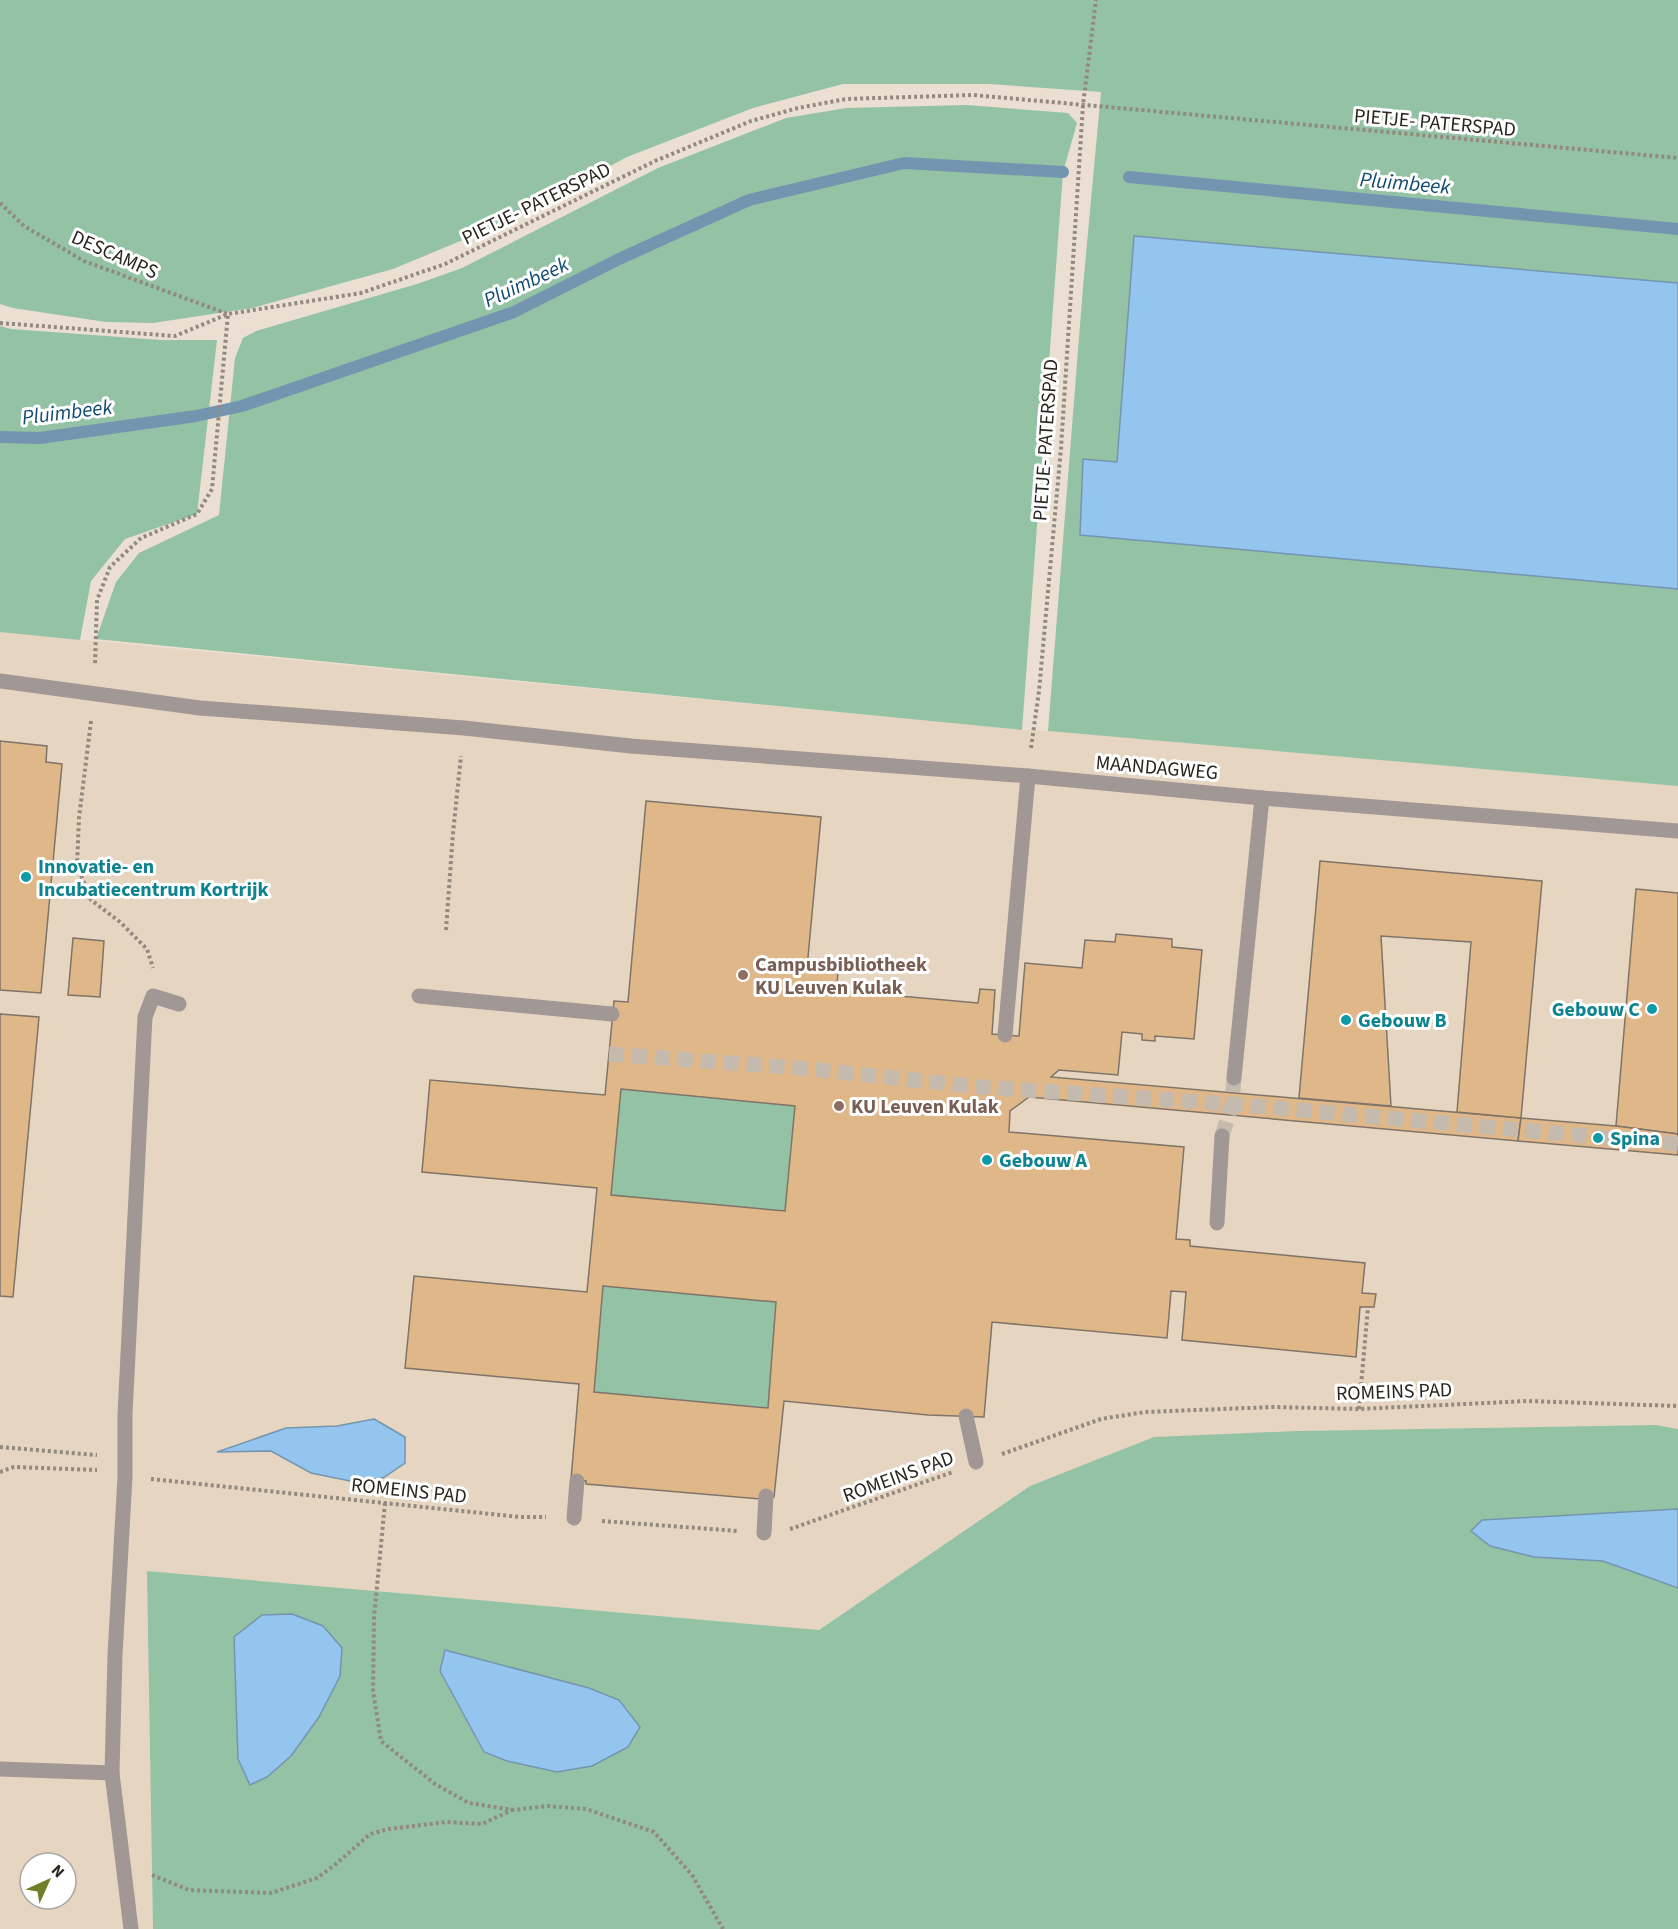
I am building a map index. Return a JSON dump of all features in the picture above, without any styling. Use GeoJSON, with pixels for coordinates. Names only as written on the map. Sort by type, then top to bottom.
{"type":"FeatureCollection","features":[{"type":"Feature","properties":{"kind":"street","name":"MAANDAGWEG"},"geometry":{"type":"LineString","coordinates":[[0,681],[200,708],[464,728],[631,746],[1028,776],[1262,798],[1678,831]]}},
{"type":"Feature","properties":{"kind":"street"},"geometry":{"type":"LineString","coordinates":[[1005,1035],[1028,776]]}},
{"type":"Feature","properties":{"kind":"street"},"geometry":{"type":"LineString","coordinates":[[1234,1078],[1262,798]]}},
{"type":"Feature","properties":{"kind":"street"},"geometry":{"type":"LineString","coordinates":[[131,1929],[112,1773],[115,1655],[125,1468],[125,1414],[145,1017],[153,996],[179,1004]]}},
{"type":"Feature","properties":{"kind":"street"},"geometry":{"type":"LineString","coordinates":[[419,996],[612,1014]]}},
{"type":"Feature","properties":{"kind":"street"},"geometry":{"type":"LineString","coordinates":[[1217,1223],[1222,1136]]}},
{"type":"Feature","properties":{"kind":"street"},"geometry":{"type":"LineString","coordinates":[[966,1416],[976,1462]]}},
{"type":"Feature","properties":{"kind":"street"},"geometry":{"type":"LineString","coordinates":[[574,1518],[577,1480]]}},
{"type":"Feature","properties":{"kind":"street"},"geometry":{"type":"LineString","coordinates":[[764,1533],[766,1496]]}},
{"type":"Feature","properties":{"kind":"street"},"geometry":{"type":"LineString","coordinates":[[0,1769],[112,1773]]}},
{"type":"Feature","properties":{"kind":"path"},"geometry":{"type":"LineString","coordinates":[[1083,105],[1096,0]]}},
{"type":"Feature","properties":{"kind":"path","name":"PIETJE- PATERSPAD"},"geometry":{"type":"LineString","coordinates":[[0,323],[175,336],[228,314],[361,293],[445,264],[692,145],[751,121],[798,108],[846,99],[973,95],[1678,159]]}},
{"type":"Feature","properties":{"kind":"path","name":"PIETJE- PATERSPAD"},"geometry":{"type":"LineString","coordinates":[[1028,776],[1039,691],[1061,448],[1083,105]]}},
{"type":"Feature","properties":{"kind":"path","name":"DESCAMPS"},"geometry":{"type":"LineString","coordinates":[[0,203],[24,226],[84,261],[228,314]]}},
{"type":"Feature","properties":{"kind":"path"},"geometry":{"type":"LineString","coordinates":[[153,996],[155,972],[147,949],[120,922],[91,900],[77,865],[79,818],[94,694],[97,600],[110,567],[141,538],[197,514],[212,489],[228,314]]}},
{"type":"Feature","properties":{"kind":"path"},"geometry":{"type":"LineString","coordinates":[[446,930],[464,728]]}},
{"type":"Feature","properties":{"kind":"path"},"geometry":{"type":"LineString","coordinates":[[1359,1409],[1368,1307]]}},
{"type":"Feature","properties":{"kind":"path","name":"ROMEINS PAD"},"geometry":{"type":"LineString","coordinates":[[125,1468],[385,1503],[520,1517],[574,1518],[764,1533],[797,1528],[1101,1419],[1145,1412],[1273,1407],[1359,1409],[1528,1401],[1678,1406]]}},
{"type":"Feature","properties":{"kind":"path"},"geometry":{"type":"LineString","coordinates":[[0,1447],[125,1468]]}},
{"type":"Feature","properties":{"kind":"path"},"geometry":{"type":"LineString","coordinates":[[0,1472],[15,1467],[125,1468]]}},
{"type":"Feature","properties":{"kind":"path"},"geometry":{"type":"LineString","coordinates":[[385,1503],[374,1618],[374,1691],[381,1741],[435,1784],[469,1803],[513,1810],[548,1806],[586,1809],[654,1832],[693,1875],[723,1929]]}},
{"type":"Feature","properties":{"kind":"path"},"geometry":{"type":"LineString","coordinates":[[123,1864],[189,1890],[271,1893],[317,1878],[370,1834],[389,1829],[446,1822],[482,1824],[513,1810]]}},
{"type":"Feature","properties":{"kind":"shaded area","name":"KU Leuven Kulak"},"geometry":{"type":"Polygon","coordinates":[[[0,632],[1022,730],[1678,786],[1678,1429],[1656,1425],[1297,1431],[1030,1486],[819,1630],[148,1571],[153,1929],[0,1929],[0,632]]]}},
{"type":"Feature","properties":{"kind":"green space"},"geometry":{"type":"Polygon","coordinates":[[[0,0],[1678,0],[1678,283],[1134,236],[1117,462],[1080,535],[1678,589],[1678,786],[1048,731],[1083,287],[1101,92],[989,84],[843,84],[753,108],[627,157],[506,222],[393,269],[252,308],[153,323],[106,322],[0,304],[0,0]]]}},
{"type":"Feature","properties":{"kind":"green space"},"geometry":{"type":"Polygon","coordinates":[[[967,105],[1068,113],[1077,123],[1063,172],[1022,730],[96,639],[116,582],[139,553],[219,515],[235,358],[243,338],[256,331],[417,284],[462,268],[658,168],[786,118],[846,108],[967,105]]]}},
{"type":"Feature","properties":{"kind":"green space"},"geometry":{"type":"Polygon","coordinates":[[[0,326],[11,329],[161,340],[217,340],[197,514],[125,539],[91,581],[80,640],[0,632],[0,326]]]}},
{"type":"Feature","properties":{"kind":"green space"},"geometry":{"type":"Polygon","coordinates":[[[621,1089],[795,1106],[785,1211],[611,1195],[621,1089]]]}},
{"type":"Feature","properties":{"kind":"green space"},"geometry":{"type":"Polygon","coordinates":[[[603,1286],[776,1302],[768,1408],[594,1392],[603,1286]]]}},
{"type":"Feature","properties":{"kind":"green space"},"geometry":{"type":"Polygon","coordinates":[[[1656,1425],[1678,1429],[1678,1509],[1482,1520],[1471,1531],[1490,1546],[1534,1557],[1603,1561],[1678,1588],[1678,1929],[153,1929],[147,1571],[819,1630],[1030,1486],[1154,1437],[1297,1431],[1656,1425]],[[234,1637],[238,1759],[291,1756],[319,1717],[340,1676],[234,1637]],[[445,1650],[440,1672],[484,1753],[507,1761],[557,1772],[592,1765],[628,1747],[640,1727],[589,1688],[445,1650]]]}},
{"type":"Feature","properties":{"kind":"water"},"geometry":{"type":"Polygon","coordinates":[[[1134,236],[1678,283],[1678,589],[1080,535],[1083,459],[1117,462],[1134,236]]]}},
{"type":"Feature","properties":{"kind":"water"},"geometry":{"type":"Polygon","coordinates":[[[374,1419],[405,1437],[405,1463],[383,1478],[350,1481],[311,1473],[271,1451],[217,1452],[286,1428],[337,1426],[374,1419]]]}},
{"type":"Feature","properties":{"kind":"water"},"geometry":{"type":"Polygon","coordinates":[[[1678,1509],[1678,1588],[1603,1561],[1534,1557],[1490,1546],[1471,1531],[1482,1520],[1678,1509]]]}},
{"type":"Feature","properties":{"kind":"water"},"geometry":{"type":"Polygon","coordinates":[[[292,1614],[323,1626],[342,1648],[340,1676],[319,1717],[291,1756],[267,1777],[250,1785],[238,1759],[234,1637],[262,1615],[292,1614]]]}},
{"type":"Feature","properties":{"kind":"water"},"geometry":{"type":"Polygon","coordinates":[[[445,1650],[589,1688],[619,1700],[640,1727],[628,1747],[592,1766],[557,1772],[507,1761],[484,1752],[440,1671],[445,1650]]]}},
{"type":"Feature","properties":{"kind":"building","name":"Innovatie- en Incubatiecentrum Kortrijk"},"geometry":{"type":"Polygon","coordinates":[[[0,741],[47,746],[46,762],[62,764],[41,993],[0,990],[0,741]]]}},
{"type":"Feature","properties":{"kind":"building","name":"Gebouw A"},"geometry":{"type":"Polygon","coordinates":[[[646,801],[821,817],[807,968],[821,969],[822,962],[835,962],[834,971],[838,971],[837,986],[832,986],[832,990],[978,1003],[980,989],[995,990],[992,1034],[1019,1036],[1025,963],[1082,968],[1085,940],[1115,942],[1116,934],[1172,939],[1172,947],[1202,950],[1194,1039],[1155,1036],[1155,1041],[1142,1040],[1142,1034],[1122,1032],[1118,1075],[1059,1070],[1051,1077],[1521,1118],[1518,1141],[1029,1097],[1010,1111],[1009,1132],[1184,1147],[1176,1239],[1190,1240],[1190,1246],[1365,1263],[1362,1293],[1376,1294],[1374,1307],[1360,1307],[1356,1357],[1182,1340],[1186,1292],[1171,1291],[1167,1338],[992,1322],[984,1417],[928,1415],[784,1401],[774,1497],[760,1496],[760,1499],[586,1484],[586,1481],[571,1480],[579,1384],[405,1368],[414,1276],[587,1292],[597,1188],[422,1172],[430,1080],[605,1095],[614,1001],[628,1002],[646,801]],[[621,1089],[611,1195],[785,1211],[795,1106],[621,1089]],[[603,1286],[594,1392],[768,1408],[776,1302],[603,1286]]]}},
{"type":"Feature","properties":{"kind":"building","name":"Gebouw B"},"geometry":{"type":"Polygon","coordinates":[[[1320,861],[1542,881],[1521,1118],[1457,1112],[1471,942],[1381,936],[1391,1106],[1299,1098],[1320,861]]]}},
{"type":"Feature","properties":{"kind":"building","name":"Gebouw C"},"geometry":{"type":"Polygon","coordinates":[[[1636,889],[1678,893],[1678,1134],[1616,1126],[1636,889]]]}},
{"type":"Feature","properties":{"kind":"building"},"geometry":{"type":"Polygon","coordinates":[[[73,938],[104,941],[100,997],[68,995],[73,938]]]}},
{"type":"Feature","properties":{"kind":"building"},"geometry":{"type":"Polygon","coordinates":[[[0,1014],[39,1017],[13,1297],[0,1296],[0,1014]]]}},
{"type":"Feature","properties":{"kind":"building","name":"Spina"},"geometry":{"type":"Polygon","coordinates":[[[1521,1118],[1678,1134],[1678,1155],[1518,1141],[1521,1118]]]}},
{"type":"Feature","properties":{"kind":"waterway","name":"Pluimbeek"},"geometry":{"type":"LineString","coordinates":[[0,437],[40,438],[196,416],[242,406],[514,312],[619,259],[749,200],[904,163],[1063,172]]}},
{"type":"Feature","properties":{"kind":"waterway","name":"Pluimbeek"},"geometry":{"type":"LineString","coordinates":[[1129,177],[1678,229]]}},
{"type":"Feature","properties":{"kind":"tunnel"},"geometry":{"type":"LineString","coordinates":[[609,1054],[800,1068],[981,1087],[1232,1104],[1678,1144]]}},
{"type":"Feature","properties":{"kind":"tunnel"},"geometry":{"type":"LineString","coordinates":[[1222,1136],[1232,1104],[1234,1078]]}},
{"type":"Feature","properties":{"kind":"place","name":"Innovatie- en Incubatiecentrum Kortrijk"},"geometry":{"type":"Point","coordinates":[26,877]}},
{"type":"Feature","properties":{"kind":"place","name":"Campusbibliotheek KU Leuven Kulak"},"geometry":{"type":"Point","coordinates":[743,975]}},
{"type":"Feature","properties":{"kind":"place","name":"Gebouw C"},"geometry":{"type":"Point","coordinates":[1652,1009]}},
{"type":"Feature","properties":{"kind":"place","name":"Gebouw B"},"geometry":{"type":"Point","coordinates":[1346,1020]}},
{"type":"Feature","properties":{"kind":"place","name":"KU Leuven Kulak"},"geometry":{"type":"Point","coordinates":[839,1106]}},
{"type":"Feature","properties":{"kind":"place","name":"Spina"},"geometry":{"type":"Point","coordinates":[1598,1138]}},
{"type":"Feature","properties":{"kind":"place","name":"Gebouw A"},"geometry":{"type":"Point","coordinates":[987,1160]}}]}
